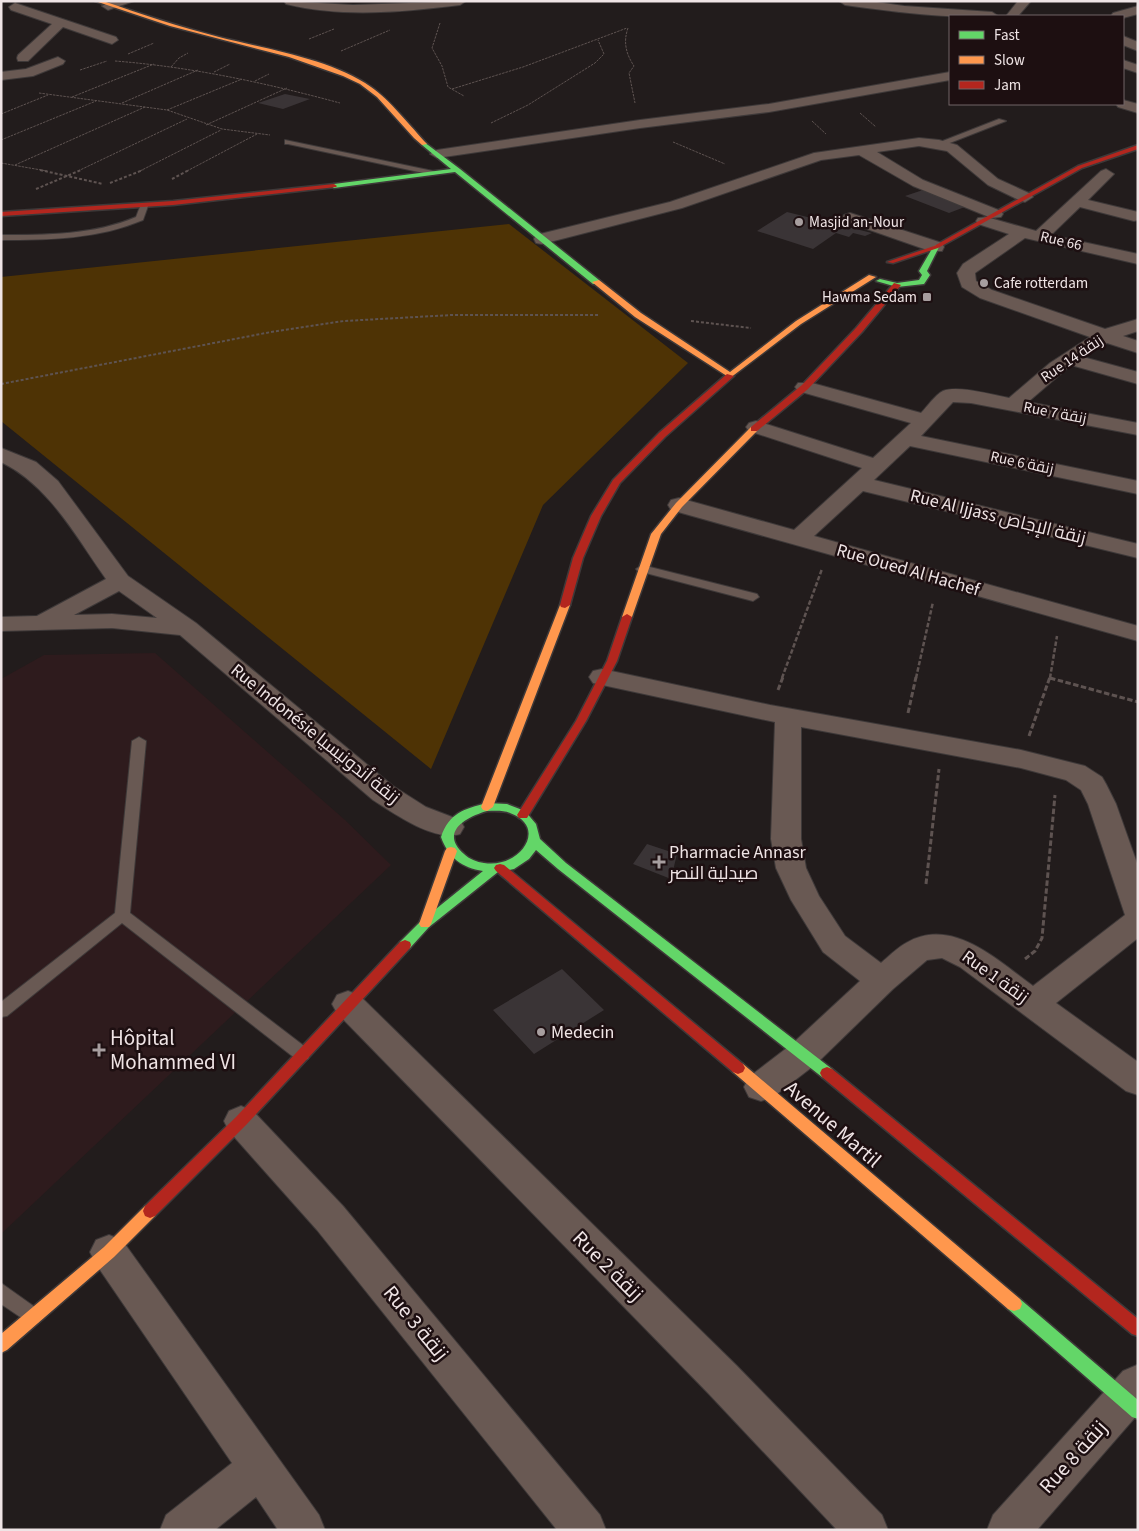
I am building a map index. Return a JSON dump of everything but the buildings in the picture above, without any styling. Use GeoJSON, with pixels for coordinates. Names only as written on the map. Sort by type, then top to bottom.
{"type":"FeatureCollection","features":[{"type":"Feature","properties":{"kind":"street"},"geometry":{"type":"LineString","coordinates":[[103,4],[128,1]]}},
{"type":"Feature","properties":{"kind":"street"},"geometry":{"type":"LineString","coordinates":[[290,1],[324,6],[368,8],[397,8],[460,1]]}},
{"type":"Feature","properties":{"kind":"street"},"geometry":{"type":"LineString","coordinates":[[845,1],[904,10],[977,15]]}},
{"type":"Feature","properties":{"kind":"street"},"geometry":{"type":"LineString","coordinates":[[1013,15],[1024,1]]}},
{"type":"Feature","properties":{"kind":"street"},"geometry":{"type":"LineString","coordinates":[[103,4],[184,30],[281,53],[351,78],[374,92],[412,134],[638,315],[730,376]]}},
{"type":"Feature","properties":{"kind":"street"},"geometry":{"type":"LineString","coordinates":[[14,7],[112,40]]}},
{"type":"Feature","properties":{"kind":"street"},"geometry":{"type":"LineString","coordinates":[[1121,15],[1138,10]]}},
{"type":"Feature","properties":{"kind":"street"},"geometry":{"type":"LineString","coordinates":[[23,58],[60,23]]}},
{"type":"Feature","properties":{"kind":"street"},"geometry":{"type":"LineString","coordinates":[[1124,41],[1134,49]]}},
{"type":"Feature","properties":{"kind":"street"},"geometry":{"type":"LineString","coordinates":[[8,57],[58,61]]}},
{"type":"Feature","properties":{"kind":"street"},"geometry":{"type":"LineString","coordinates":[[5,76],[39,70],[58,61]]}},
{"type":"Feature","properties":{"kind":"street"},"geometry":{"type":"LineString","coordinates":[[1124,64],[1138,69]]}},
{"type":"Feature","properties":{"kind":"street"},"geometry":{"type":"LineString","coordinates":[[437,154],[640,124],[796,104],[949,76]]}},
{"type":"Feature","properties":{"kind":"street"},"geometry":{"type":"LineString","coordinates":[[1124,104],[1138,108]]}},
{"type":"Feature","properties":{"kind":"street"},"geometry":{"type":"LineString","coordinates":[[542,239],[669,207],[800,161],[854,150],[919,142],[939,144],[961,154],[993,182],[1026,198]]}},
{"type":"Feature","properties":{"kind":"street"},"geometry":{"type":"LineString","coordinates":[[891,262],[906,264],[923,271],[926,275],[921,282],[897,285],[882,282],[872,277],[870,270],[872,267],[936,247],[1080,167],[1138,147]]}},
{"type":"Feature","properties":{"kind":"street","name":"Rue 66"},"geometry":{"type":"LineString","coordinates":[[854,150],[990,218],[1031,234],[1138,258]]}},
{"type":"Feature","properties":{"kind":"street"},"geometry":{"type":"LineString","coordinates":[[1,214],[144,206],[307,190],[458,170]]}},
{"type":"Feature","properties":{"kind":"street"},"geometry":{"type":"LineString","coordinates":[[1106,174],[1072,207],[1031,234],[969,268],[966,273],[968,283],[986,294],[1138,347]]}},
{"type":"Feature","properties":{"kind":"street"},"geometry":{"type":"LineString","coordinates":[[1072,207],[1134,216]]}},
{"type":"Feature","properties":{"kind":"street"},"geometry":{"type":"LineString","coordinates":[[1072,207],[1108,222]]}},
{"type":"Feature","properties":{"kind":"street"},"geometry":{"type":"LineString","coordinates":[[850,218],[936,247]]}},
{"type":"Feature","properties":{"kind":"street"},"geometry":{"type":"LineString","coordinates":[[923,271],[936,247]]}},
{"type":"Feature","properties":{"kind":"street"},"geometry":{"type":"LineString","coordinates":[[487,807],[564,608],[578,558],[606,497],[616,482],[649,448],[756,354],[852,288],[872,277]]}},
{"type":"Feature","properties":{"kind":"street"},"geometry":{"type":"LineString","coordinates":[[523,815],[581,722],[602,677],[612,661],[624,632],[642,568],[656,534],[679,506],[756,427],[805,387],[859,330],[897,285]]}},
{"type":"Feature","properties":{"kind":"street","name":"Rue 14 زنقة"},"geometry":{"type":"LineString","coordinates":[[1013,405],[1036,384],[1070,359],[1106,336],[1138,324]]}},
{"type":"Feature","properties":{"kind":"street"},"geometry":{"type":"LineString","coordinates":[[1070,359],[1138,378]]}},
{"type":"Feature","properties":{"kind":"street"},"geometry":{"type":"LineString","coordinates":[[805,387],[925,421]]}},
{"type":"Feature","properties":{"kind":"street","name":"Rue 7 زنقة"},"geometry":{"type":"LineString","coordinates":[[799,538],[925,421],[946,397],[958,395],[971,397],[1138,429]]}},
{"type":"Feature","properties":{"kind":"street"},"geometry":{"type":"LineString","coordinates":[[756,427],[878,466]]}},
{"type":"Feature","properties":{"kind":"street","name":"Rue 6 زنقة"},"geometry":{"type":"LineString","coordinates":[[906,439],[1138,488]]}},
{"type":"Feature","properties":{"kind":"street","name":"Rue Indonésie زنقة أندونيسيا"},"geometry":{"type":"LineString","coordinates":[[1,454],[28,467],[50,486],[120,581],[187,628],[383,793],[451,839]]}},
{"type":"Feature","properties":{"kind":"street","name":"Rue Al Ijjass زنقة الإجاص"},"geometry":{"type":"LineString","coordinates":[[858,483],[1138,551]]}},
{"type":"Feature","properties":{"kind":"street","name":"Rue Oued Al Hachef"},"geometry":{"type":"LineString","coordinates":[[679,506],[1138,634]]}},
{"type":"Feature","properties":{"kind":"street"},"geometry":{"type":"LineString","coordinates":[[41,622],[120,581]]}},
{"type":"Feature","properties":{"kind":"street"},"geometry":{"type":"LineString","coordinates":[[1,624],[112,621],[187,628]]}},
{"type":"Feature","properties":{"kind":"street"},"geometry":{"type":"LineString","coordinates":[[602,677],[779,714],[1021,759],[1058,767],[1082,776],[1094,789],[1102,804],[1138,911]]}},
{"type":"Feature","properties":{"kind":"street"},"geometry":{"type":"LineString","coordinates":[[779,714],[786,839],[791,868],[806,900],[834,944],[882,980]]}},
{"type":"Feature","properties":{"kind":"street"},"geometry":{"type":"LineString","coordinates":[[1,1344],[34,1318],[109,1252],[241,1121],[348,1004],[425,924],[497,868],[523,858],[535,842],[534,828],[523,815],[506,808],[487,807],[465,813],[451,839],[425,924]]}},
{"type":"Feature","properties":{"kind":"street"},"geometry":{"type":"LineString","coordinates":[[451,839],[455,858],[469,865],[497,868]]}},
{"type":"Feature","properties":{"kind":"street","name":"Avenue Martil"},"geometry":{"type":"LineString","coordinates":[[535,842],[562,866],[804,1054],[1138,1329]]}},
{"type":"Feature","properties":{"kind":"street","name":"Avenue Martil"},"geometry":{"type":"LineString","coordinates":[[497,868],[1133,1398]]}},
{"type":"Feature","properties":{"kind":"street"},"geometry":{"type":"LineString","coordinates":[[1033,1004],[1138,921]]}},
{"type":"Feature","properties":{"kind":"street","name":"Rue 1 زنقة"},"geometry":{"type":"LineString","coordinates":[[761,1087],[804,1054],[882,980],[916,952],[937,945],[958,950],[1138,1081]]}},
{"type":"Feature","properties":{"kind":"street","name":"Rue 2 زنقة"},"geometry":{"type":"LineString","coordinates":[[348,1004],[722,1379],[867,1530]]}},
{"type":"Feature","properties":{"kind":"street","name":"Rue 3 زنقة"},"geometry":{"type":"LineString","coordinates":[[241,1121],[330,1218],[585,1530]]}},
{"type":"Feature","properties":{"kind":"street"},"geometry":{"type":"LineString","coordinates":[[109,1252],[304,1530]]}},
{"type":"Feature","properties":{"kind":"street","name":"Rue 8 زنقة"},"geometry":{"type":"LineString","coordinates":[[1008,1530],[1133,1398]]}},
{"type":"Feature","properties":{"kind":"street"},"geometry":{"type":"LineString","coordinates":[[181,1530],[260,1467]]}},
{"type":"Feature","properties":{"kind":"lane"},"geometry":{"type":"LineString","coordinates":[[939,144],[1002,121]]}},
{"type":"Feature","properties":{"kind":"lane"},"geometry":{"type":"LineString","coordinates":[[288,142],[433,173]]}},
{"type":"Feature","properties":{"kind":"lane"},"geometry":{"type":"LineString","coordinates":[[1,237],[43,238],[80,235],[128,224],[140,218],[144,206]]}},
{"type":"Feature","properties":{"kind":"lane"},"geometry":{"type":"LineString","coordinates":[[642,568],[753,597]]}},
{"type":"Feature","properties":{"kind":"lane"},"geometry":{"type":"LineString","coordinates":[[1,1011],[122,914],[139,741]]}},
{"type":"Feature","properties":{"kind":"lane"},"geometry":{"type":"LineString","coordinates":[[122,914],[302,1054]]}},
{"type":"Feature","properties":{"kind":"lane"},"geometry":{"type":"LineString","coordinates":[[1,1292],[34,1318]]}},
{"type":"Feature","properties":{"kind":"path"},"geometry":{"type":"LineString","coordinates":[[423,6],[440,21],[432,48],[442,66],[448,87],[464,96]]}},
{"type":"Feature","properties":{"kind":"path"},"geometry":{"type":"LineString","coordinates":[[281,53],[349,23],[368,8]]}},
{"type":"Feature","properties":{"kind":"path"},"geometry":{"type":"LineString","coordinates":[[309,62],[366,42],[387,32],[402,18],[397,8]]}},
{"type":"Feature","properties":{"kind":"path"},"geometry":{"type":"LineString","coordinates":[[452,89],[523,67],[628,28]]}},
{"type":"Feature","properties":{"kind":"path"},"geometry":{"type":"LineString","coordinates":[[116,61],[184,30]]}},
{"type":"Feature","properties":{"kind":"path"},"geometry":{"type":"LineString","coordinates":[[484,126],[524,109],[592,67],[604,54],[598,40]]}},
{"type":"Feature","properties":{"kind":"path"},"geometry":{"type":"LineString","coordinates":[[58,61],[86,56],[199,70],[287,88],[340,103]]}},
{"type":"Feature","properties":{"kind":"path"},"geometry":{"type":"LineString","coordinates":[[72,98],[156,64]]}},
{"type":"Feature","properties":{"kind":"path"},"geometry":{"type":"LineString","coordinates":[[120,104],[199,70]]}},
{"type":"Feature","properties":{"kind":"path"},"geometry":{"type":"LineString","coordinates":[[5,76],[11,86],[49,95],[167,110],[222,130],[271,135]]}},
{"type":"Feature","properties":{"kind":"path"},"geometry":{"type":"LineString","coordinates":[[167,110],[243,79]]}},
{"type":"Feature","properties":{"kind":"path"},"geometry":{"type":"LineString","coordinates":[[206,125],[287,88]]}},
{"type":"Feature","properties":{"kind":"path"},"geometry":{"type":"LineString","coordinates":[[1,114],[49,95]]}},
{"type":"Feature","properties":{"kind":"path"},"geometry":{"type":"LineString","coordinates":[[837,97],[862,114],[897,145]]}},
{"type":"Feature","properties":{"kind":"path"},"geometry":{"type":"LineString","coordinates":[[1,140],[97,100]]}},
{"type":"Feature","properties":{"kind":"path"},"geometry":{"type":"LineString","coordinates":[[796,104],[822,131],[854,150]]}},
{"type":"Feature","properties":{"kind":"path"},"geometry":{"type":"LineString","coordinates":[[14,165],[145,107]]}},
{"type":"Feature","properties":{"kind":"path"},"geometry":{"type":"LineString","coordinates":[[70,175],[187,118]]}},
{"type":"Feature","properties":{"kind":"path"},"geometry":{"type":"LineString","coordinates":[[98,189],[152,166],[222,130]]}},
{"type":"Feature","properties":{"kind":"path"},"geometry":{"type":"LineString","coordinates":[[165,182],[257,134]]}},
{"type":"Feature","properties":{"kind":"path"},"geometry":{"type":"LineString","coordinates":[[1,163],[70,175],[115,187]]}},
{"type":"Feature","properties":{"kind":"path"},"geometry":{"type":"LineString","coordinates":[[1,384],[270,332],[344,321],[452,315],[638,315],[787,332]]}},
{"type":"Feature","properties":{"kind":"path"},"geometry":{"type":"LineString","coordinates":[[779,714],[830,548]]}},
{"type":"Feature","properties":{"kind":"path"},"geometry":{"type":"LineString","coordinates":[[902,736],[938,579]]}},
{"type":"Feature","properties":{"kind":"path"},"geometry":{"type":"LineString","coordinates":[[1021,759],[1050,678],[1061,613]]}},
{"type":"Feature","properties":{"kind":"path"},"geometry":{"type":"LineString","coordinates":[[1050,678],[1138,702]]}},
{"type":"Feature","properties":{"kind":"path"},"geometry":{"type":"LineString","coordinates":[[926,884],[941,744]]}},
{"type":"Feature","properties":{"kind":"path"},"geometry":{"type":"LineString","coordinates":[[996,978],[1035,951],[1042,938],[1058,767]]}},
{"type":"Feature","properties":{"kind":"shaded area"},"geometry":{"type":"Polygon","coordinates":[[[509,224],[688,363],[543,505],[431,769],[1,421],[1,277],[509,224]]]}},
{"type":"Feature","properties":{"kind":"shaded area","name":"Hôpital Mohammed VI"},"geometry":{"type":"Polygon","coordinates":[[[155,653],[345,820],[391,865],[1,1234],[1,679],[44,655],[155,653]]]}},
{"type":"Feature","properties":{"kind":"traffic: fast"},"geometry":{"type":"LineString","coordinates":[[424,144],[596,282]]}},
{"type":"Feature","properties":{"kind":"traffic: fast"},"geometry":{"type":"LineString","coordinates":[[334,186],[458,170]]}},
{"type":"Feature","properties":{"kind":"traffic: fast"},"geometry":{"type":"LineString","coordinates":[[880,281],[897,285],[921,282],[926,275],[923,271],[936,247]]}},
{"type":"Feature","properties":{"kind":"traffic: fast"},"geometry":{"type":"LineString","coordinates":[[487,807],[514,810],[526,818],[533,830],[534,837],[530,850],[525,856],[510,866],[493,869],[476,866],[462,859],[451,849],[447,837],[451,825],[465,814],[487,807]]}},
{"type":"Feature","properties":{"kind":"traffic: fast"},"geometry":{"type":"LineString","coordinates":[[535,842],[562,866],[827,1073]]}},
{"type":"Feature","properties":{"kind":"traffic: fast"},"geometry":{"type":"LineString","coordinates":[[405,945],[425,924],[494,869]]}},
{"type":"Feature","properties":{"kind":"traffic: fast"},"geometry":{"type":"LineString","coordinates":[[1014,1304],[1138,1411]]}},
{"type":"Feature","properties":{"kind":"traffic: slow"},"geometry":{"type":"LineString","coordinates":[[97,1],[187,30],[309,62],[345,75],[362,83],[379,95],[408,129],[424,144]]}},
{"type":"Feature","properties":{"kind":"traffic: slow"},"geometry":{"type":"LineString","coordinates":[[730,376],[798,323],[872,277]]}},
{"type":"Feature","properties":{"kind":"traffic: slow"},"geometry":{"type":"LineString","coordinates":[[596,282],[638,315],[730,376]]}},
{"type":"Feature","properties":{"kind":"traffic: slow"},"geometry":{"type":"LineString","coordinates":[[627,617],[656,534],[679,505],[754,429]]}},
{"type":"Feature","properties":{"kind":"traffic: slow"},"geometry":{"type":"LineString","coordinates":[[487,807],[565,605]]}},
{"type":"Feature","properties":{"kind":"traffic: slow"},"geometry":{"type":"LineString","coordinates":[[425,924],[451,851]]}},
{"type":"Feature","properties":{"kind":"traffic: slow"},"geometry":{"type":"LineString","coordinates":[[738,1068],[1014,1304]]}},
{"type":"Feature","properties":{"kind":"traffic: slow"},"geometry":{"type":"LineString","coordinates":[[1,1345],[109,1252],[150,1211]]}},
{"type":"Feature","properties":{"kind":"traffic: jam"},"geometry":{"type":"LineString","coordinates":[[891,262],[936,247],[1080,167],[1138,147]]}},
{"type":"Feature","properties":{"kind":"traffic: jam"},"geometry":{"type":"LineString","coordinates":[[1,214],[173,203],[334,186]]}},
{"type":"Feature","properties":{"kind":"traffic: jam"},"geometry":{"type":"LineString","coordinates":[[754,429],[805,387],[859,330],[897,285]]}},
{"type":"Feature","properties":{"kind":"traffic: jam"},"geometry":{"type":"LineString","coordinates":[[565,605],[578,558],[596,516],[616,482],[662,435],[730,376]]}},
{"type":"Feature","properties":{"kind":"traffic: jam"},"geometry":{"type":"LineString","coordinates":[[523,815],[581,721],[612,661],[627,617]]}},
{"type":"Feature","properties":{"kind":"traffic: jam"},"geometry":{"type":"LineString","coordinates":[[500,868],[738,1068]]}},
{"type":"Feature","properties":{"kind":"traffic: jam"},"geometry":{"type":"LineString","coordinates":[[150,1211],[241,1121],[405,945]]}},
{"type":"Feature","properties":{"kind":"traffic: jam"},"geometry":{"type":"LineString","coordinates":[[827,1073],[1138,1329]]}},
{"type":"Feature","properties":{"kind":"place","name":"Masjid an-Nour"},"geometry":{"type":"Point","coordinates":[799,222]}},
{"type":"Feature","properties":{"kind":"place","name":"Cafe rotterdam"},"geometry":{"type":"Point","coordinates":[984,283]}},
{"type":"Feature","properties":{"kind":"place","name":"Hawma Sedam"},"geometry":{"type":"Point","coordinates":[927,297]}},
{"type":"Feature","properties":{"kind":"place","name":"Pharmacie Annasr صيدلية النصر"},"geometry":{"type":"Point","coordinates":[659,862]}},
{"type":"Feature","properties":{"kind":"place","name":"Medecin"},"geometry":{"type":"Point","coordinates":[541,1032]}},
{"type":"Feature","properties":{"kind":"place","name":"Hôpital Mohammed VI"},"geometry":{"type":"Point","coordinates":[99,1050]}}]}
